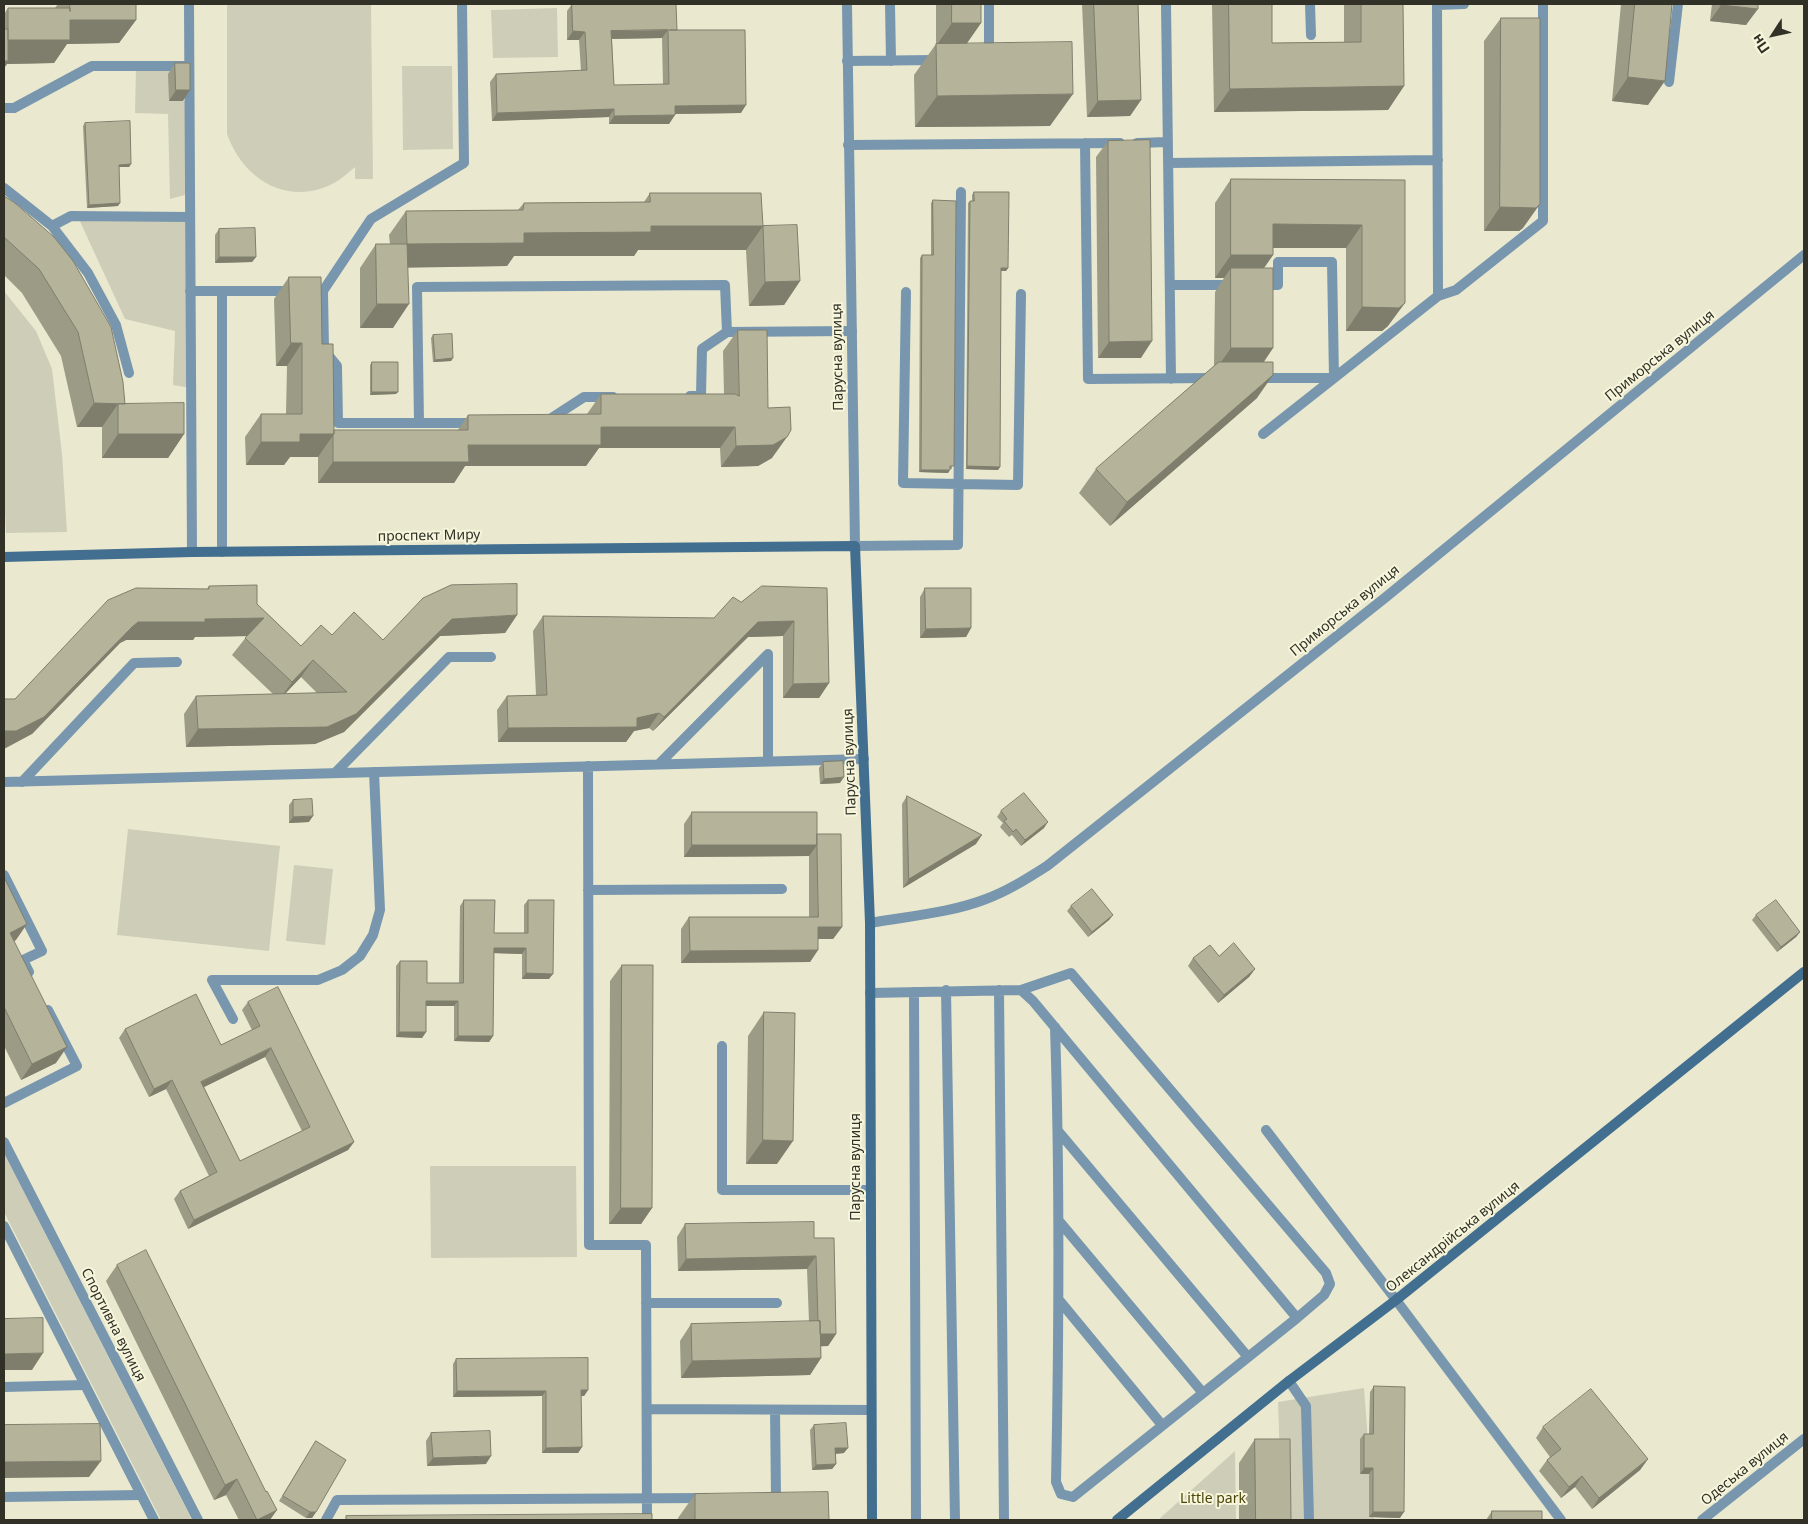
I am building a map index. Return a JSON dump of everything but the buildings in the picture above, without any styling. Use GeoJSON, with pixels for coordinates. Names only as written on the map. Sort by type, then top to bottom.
{"type":"FeatureCollection","features":[{"type":"Feature","properties":{"kind":"street"},"geometry":{"type":"LineString","coordinates":[[188,4],[190,292],[187,406],[192,552]]}},
{"type":"Feature","properties":{"kind":"street"},"geometry":{"type":"LineString","coordinates":[[462,4],[464,163],[371,219],[323,291],[324,350],[337,366],[338,423],[487,422]]}},
{"type":"Feature","properties":{"kind":"street","name":"Парусна вулиця"},"geometry":{"type":"LineString","coordinates":[[847,4],[855,546],[870,923],[872,1520]]}},
{"type":"Feature","properties":{"kind":"street"},"geometry":{"type":"LineString","coordinates":[[890,4],[890,61]]}},
{"type":"Feature","properties":{"kind":"street"},"geometry":{"type":"LineString","coordinates":[[979,60],[989,60],[989,4]]}},
{"type":"Feature","properties":{"kind":"street"},"geometry":{"type":"LineString","coordinates":[[1166,4],[1171,379]]}},
{"type":"Feature","properties":{"kind":"street"},"geometry":{"type":"LineString","coordinates":[[1310,4],[1310,35]]}},
{"type":"Feature","properties":{"kind":"street"},"geometry":{"type":"LineString","coordinates":[[1438,296],[1437,4],[1464,4]]}},
{"type":"Feature","properties":{"kind":"street"},"geometry":{"type":"LineString","coordinates":[[1263,434],[1438,296],[1456,290],[1543,222],[1543,4]]}},
{"type":"Feature","properties":{"kind":"street"},"geometry":{"type":"LineString","coordinates":[[1669,82],[1678,4]]}},
{"type":"Feature","properties":{"kind":"street"},"geometry":{"type":"LineString","coordinates":[[847,61],[950,60]]}},
{"type":"Feature","properties":{"kind":"street"},"geometry":{"type":"LineString","coordinates":[[4,108],[14,108],[92,66],[189,66]]}},
{"type":"Feature","properties":{"kind":"street"},"geometry":{"type":"LineString","coordinates":[[848,145],[1168,142]]}},
{"type":"Feature","properties":{"kind":"street"},"geometry":{"type":"LineString","coordinates":[[1085,143],[1088,379],[1219,378]]}},
{"type":"Feature","properties":{"kind":"street"},"geometry":{"type":"LineString","coordinates":[[1168,163],[1438,160]]}},
{"type":"Feature","properties":{"kind":"street"},"geometry":{"type":"LineString","coordinates":[[4,188],[52,226],[88,273],[116,325],[129,373]]}},
{"type":"Feature","properties":{"kind":"street"},"geometry":{"type":"LineString","coordinates":[[855,546],[958,545],[961,192]]}},
{"type":"Feature","properties":{"kind":"street"},"geometry":{"type":"LineString","coordinates":[[52,226],[71,216],[190,217]]}},
{"type":"Feature","properties":{"kind":"street","name":"Приморська вулиця"},"geometry":{"type":"LineString","coordinates":[[870,923],[957,908],[987,899],[1047,866],[1386,597],[1804,255]]}},
{"type":"Feature","properties":{"kind":"street"},"geometry":{"type":"LineString","coordinates":[[1170,285],[1278,285],[1278,262],[1332,262],[1334,378]]}},
{"type":"Feature","properties":{"kind":"street"},"geometry":{"type":"LineString","coordinates":[[419,423],[417,287],[725,286],[727,332]]}},
{"type":"Feature","properties":{"kind":"street"},"geometry":{"type":"LineString","coordinates":[[222,291],[222,552]]}},
{"type":"Feature","properties":{"kind":"street"},"geometry":{"type":"LineString","coordinates":[[190,292],[323,291]]}},
{"type":"Feature","properties":{"kind":"street"},"geometry":{"type":"LineString","coordinates":[[906,292],[904,483],[958,484],[1018,485],[1021,294]]}},
{"type":"Feature","properties":{"kind":"street"},"geometry":{"type":"LineString","coordinates":[[682,396],[701,396],[702,349],[727,332],[852,331]]}},
{"type":"Feature","properties":{"kind":"street"},"geometry":{"type":"LineString","coordinates":[[1248,378],[1334,378]]}},
{"type":"Feature","properties":{"kind":"street"},"geometry":{"type":"LineString","coordinates":[[536,422],[546,422],[584,397],[623,397]]}},
{"type":"Feature","properties":{"kind":"street","name":"проспект Миру"},"geometry":{"type":"LineString","coordinates":[[4,557],[192,552],[855,546]]}},
{"type":"Feature","properties":{"kind":"street"},"geometry":{"type":"LineString","coordinates":[[659,764],[768,654],[768,761]]}},
{"type":"Feature","properties":{"kind":"street"},"geometry":{"type":"LineString","coordinates":[[335,773],[449,657],[491,656]]}},
{"type":"Feature","properties":{"kind":"street"},"geometry":{"type":"LineString","coordinates":[[22,782],[134,663],[177,662]]}},
{"type":"Feature","properties":{"kind":"street"},"geometry":{"type":"LineString","coordinates":[[4,782],[864,759]]}},
{"type":"Feature","properties":{"kind":"street"},"geometry":{"type":"LineString","coordinates":[[588,766],[589,1245],[646,1245],[647,1520]]}},
{"type":"Feature","properties":{"kind":"street"},"geometry":{"type":"LineString","coordinates":[[233,1019],[212,980],[318,980],[342,970],[360,956],[373,935],[380,910],[374,772]]}},
{"type":"Feature","properties":{"kind":"street"},"geometry":{"type":"LineString","coordinates":[[4,876],[42,950],[23,960],[32,978]]}},
{"type":"Feature","properties":{"kind":"street"},"geometry":{"type":"LineString","coordinates":[[588,890],[782,889]]}},
{"type":"Feature","properties":{"kind":"street","name":"Олександрійська вулиця"},"geometry":{"type":"LineString","coordinates":[[1117,1520],[1289,1381],[1396,1300],[1804,972]]}},
{"type":"Feature","properties":{"kind":"street"},"geometry":{"type":"LineString","coordinates":[[870,993],[1021,990],[1071,973],[1326,1273],[1330,1284],[1324,1295],[1298,1318],[1073,1497],[1061,1494],[1056,1482],[1059,1221],[1055,1027]]}},
{"type":"Feature","properties":{"kind":"street"},"geometry":{"type":"LineString","coordinates":[[946,990],[955,1520]]}},
{"type":"Feature","properties":{"kind":"street"},"geometry":{"type":"LineString","coordinates":[[999,990],[1004,1520]]}},
{"type":"Feature","properties":{"kind":"street"},"geometry":{"type":"LineString","coordinates":[[1021,990],[1055,1027],[1298,1318]]}},
{"type":"Feature","properties":{"kind":"street"},"geometry":{"type":"LineString","coordinates":[[914,992],[916,1520]]}},
{"type":"Feature","properties":{"kind":"street"},"geometry":{"type":"LineString","coordinates":[[4,1103],[77,1066],[46,1004]]}},
{"type":"Feature","properties":{"kind":"street"},"geometry":{"type":"LineString","coordinates":[[722,1046],[722,1190],[870,1190]]}},
{"type":"Feature","properties":{"kind":"street"},"geometry":{"type":"LineString","coordinates":[[1266,1130],[1561,1520]]}},
{"type":"Feature","properties":{"kind":"street"},"geometry":{"type":"LineString","coordinates":[[1058,1131],[1248,1357]]}},
{"type":"Feature","properties":{"kind":"street","name":"Спортивна вулиця"},"geometry":{"type":"LineString","coordinates":[[4,1142],[198,1520]]}},
{"type":"Feature","properties":{"kind":"street"},"geometry":{"type":"LineString","coordinates":[[1059,1221],[1203,1393]]}},
{"type":"Feature","properties":{"kind":"street"},"geometry":{"type":"LineString","coordinates":[[4,1226],[154,1520]]}},
{"type":"Feature","properties":{"kind":"street"},"geometry":{"type":"LineString","coordinates":[[1059,1300],[1162,1425]]}},
{"type":"Feature","properties":{"kind":"street"},"geometry":{"type":"LineString","coordinates":[[646,1303],[777,1303]]}},
{"type":"Feature","properties":{"kind":"street"},"geometry":{"type":"LineString","coordinates":[[1289,1381],[1306,1406],[1309,1520]]}},
{"type":"Feature","properties":{"kind":"street"},"geometry":{"type":"LineString","coordinates":[[4,1387],[85,1386]]}},
{"type":"Feature","properties":{"kind":"street"},"geometry":{"type":"LineString","coordinates":[[647,1409],[871,1410]]}},
{"type":"Feature","properties":{"kind":"street"},"geometry":{"type":"LineString","coordinates":[[756,1498],[776,1498],[775,1410]]}},
{"type":"Feature","properties":{"kind":"street","name":"Одеська вулиця"},"geometry":{"type":"LineString","coordinates":[[1702,1520],[1804,1438]]}},
{"type":"Feature","properties":{"kind":"street"},"geometry":{"type":"LineString","coordinates":[[4,1497],[141,1495]]}},
{"type":"Feature","properties":{"kind":"street"},"geometry":{"type":"LineString","coordinates":[[326,1520],[337,1500],[716,1498]]}},
{"type":"Feature","properties":{"kind":"green space"},"geometry":{"type":"Polygon","coordinates":[[[227,4],[371,4],[373,179],[355,179],[355,167],[340,179],[323,188],[307,192],[291,192],[264,182],[252,173],[233,148],[227,134],[227,4]]]}},
{"type":"Feature","properties":{"kind":"green space"},"geometry":{"type":"Polygon","coordinates":[[[557,8],[558,57],[493,58],[491,10],[557,8]]]}},
{"type":"Feature","properties":{"kind":"green space"},"geometry":{"type":"Polygon","coordinates":[[[188,64],[169,101],[186,101],[185,195],[170,199],[168,114],[135,113],[136,68],[188,64]]]}},
{"type":"Feature","properties":{"kind":"green space"},"geometry":{"type":"Polygon","coordinates":[[[402,66],[452,66],[453,149],[403,150],[402,66]]]}},
{"type":"Feature","properties":{"kind":"green space"},"geometry":{"type":"Polygon","coordinates":[[[77,215],[190,217],[191,388],[173,385],[175,331],[125,319],[77,215]]]}},
{"type":"Feature","properties":{"kind":"green space"},"geometry":{"type":"Polygon","coordinates":[[[4,291],[36,331],[52,369],[62,454],[67,532],[6,533],[4,512],[4,291]]]}},
{"type":"Feature","properties":{"kind":"green space"},"geometry":{"type":"Polygon","coordinates":[[[128,829],[280,846],[269,951],[117,935],[128,829]]]}},
{"type":"Feature","properties":{"kind":"green space"},"geometry":{"type":"Polygon","coordinates":[[[294,865],[333,869],[325,945],[286,941],[294,865]]]}},
{"type":"Feature","properties":{"kind":"green space"},"geometry":{"type":"Polygon","coordinates":[[[4,1153],[192,1520],[161,1520],[4,1212],[4,1153]]]}},
{"type":"Feature","properties":{"kind":"green space"},"geometry":{"type":"Polygon","coordinates":[[[430,1166],[576,1166],[577,1257],[431,1258],[430,1166]]]}},
{"type":"Feature","properties":{"kind":"green space"},"geometry":{"type":"Polygon","coordinates":[[[1364,1388],[1374,1520],[1282,1520],[1278,1402],[1364,1388]]]}},
{"type":"Feature","properties":{"kind":"green space","name":"Little park"},"geometry":{"type":"Polygon","coordinates":[[[1235,1451],[1236,1520],[1158,1520],[1235,1451]]]}}]}
